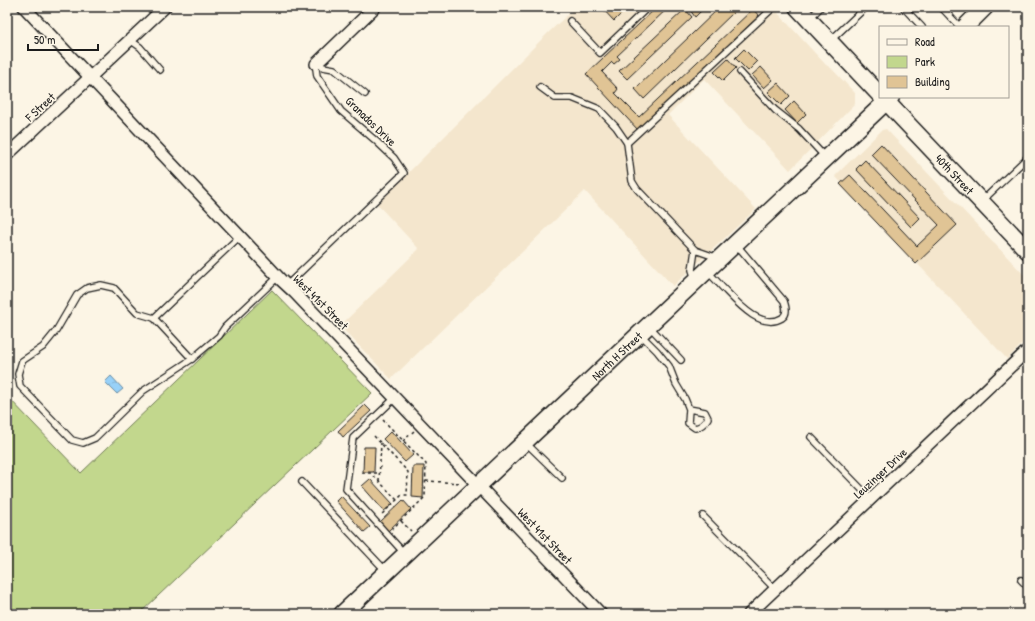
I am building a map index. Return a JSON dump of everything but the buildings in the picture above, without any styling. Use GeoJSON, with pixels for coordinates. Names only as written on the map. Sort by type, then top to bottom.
{"type":"FeatureCollection","features":[{"type":"Feature","properties":{"kind":"street","name":"West 41st Street"},"geometry":{"type":"LineString","coordinates":[[24,7],[239,236],[601,614]]}},
{"type":"Feature","properties":{"kind":"street","name":"F Street"},"geometry":{"type":"LineString","coordinates":[[7,155],[165,7]]}},
{"type":"Feature","properties":{"kind":"street","name":"40th Street"},"geometry":{"type":"LineString","coordinates":[[797,7],[879,92]]}},
{"type":"Feature","properties":{"kind":"street"},"geometry":{"type":"LineString","coordinates":[[965,26],[985,7]]}},
{"type":"Feature","properties":{"kind":"street"},"geometry":{"type":"LineString","coordinates":[[318,63],[373,8]]}},
{"type":"Feature","properties":{"kind":"street","name":"40th Street"},"geometry":{"type":"LineString","coordinates":[[885,98],[1028,250]]}},
{"type":"Feature","properties":{"kind":"street","name":"North H Street"},"geometry":{"type":"LineString","coordinates":[[342,614],[720,259],[826,158],[885,98]]}},
{"type":"Feature","properties":{"kind":"street","name":"Leuzinger Drive"},"geometry":{"type":"LineString","coordinates":[[749,614],[1028,350]]}},
{"type":"Feature","properties":{"kind":"lane"},"geometry":{"type":"LineString","coordinates":[[570,21],[600,53],[648,7]]}},
{"type":"Feature","properties":{"kind":"lane"},"geometry":{"type":"LineString","coordinates":[[627,143],[774,7]]}},
{"type":"Feature","properties":{"kind":"lane"},"geometry":{"type":"LineString","coordinates":[[808,19],[821,7]]}},
{"type":"Feature","properties":{"kind":"lane"},"geometry":{"type":"LineString","coordinates":[[829,41],[866,7]]}},
{"type":"Feature","properties":{"kind":"lane"},"geometry":{"type":"LineString","coordinates":[[903,7],[921,26]]}},
{"type":"Feature","properties":{"kind":"lane"},"geometry":{"type":"LineString","coordinates":[[941,7],[959,26]]}},
{"type":"Feature","properties":{"kind":"lane"},"geometry":{"type":"LineString","coordinates":[[130,40],[140,47],[160,70]]}},
{"type":"Feature","properties":{"kind":"lane"},"geometry":{"type":"LineString","coordinates":[[318,63],[323,67],[334,70],[366,94]]}},
{"type":"Feature","properties":{"kind":"lane","name":"Granados Drive"},"geometry":{"type":"LineString","coordinates":[[286,285],[404,173],[394,158],[341,111],[317,76],[316,69],[318,63]]}},
{"type":"Feature","properties":{"kind":"lane"},"geometry":{"type":"LineString","coordinates":[[740,72],[775,110],[800,129],[826,158]]}},
{"type":"Feature","properties":{"kind":"lane"},"geometry":{"type":"LineString","coordinates":[[540,86],[556,98],[572,98],[599,109],[616,127],[627,143],[632,181],[637,189],[695,250],[720,259]]}},
{"type":"Feature","properties":{"kind":"lane"},"geometry":{"type":"LineString","coordinates":[[982,202],[1027,158]]}},
{"type":"Feature","properties":{"kind":"lane"},"geometry":{"type":"LineString","coordinates":[[154,318],[239,236]]}},
{"type":"Feature","properties":{"kind":"lane"},"geometry":{"type":"LineString","coordinates":[[695,250],[692,270],[753,316],[761,319],[776,320],[782,318],[786,314],[784,301],[735,244]]}},
{"type":"Feature","properties":{"kind":"lane"},"geometry":{"type":"LineString","coordinates":[[192,359],[154,318],[137,313],[114,288],[102,285],[87,288],[77,295],[56,330],[43,347],[22,361],[18,374],[20,386],[72,440],[83,443],[95,438],[143,391],[192,359],[219,336],[225,327],[278,277]]}},
{"type":"Feature","properties":{"kind":"lane"},"geometry":{"type":"LineString","coordinates":[[644,330],[681,360]]}},
{"type":"Feature","properties":{"kind":"lane"},"geometry":{"type":"LineString","coordinates":[[644,330],[668,366],[689,409]]}},
{"type":"Feature","properties":{"kind":"lane"},"geometry":{"type":"LineString","coordinates":[[395,398],[353,438],[346,489],[405,555]]}},
{"type":"Feature","properties":{"kind":"lane"},"geometry":{"type":"LineString","coordinates":[[811,437],[871,499]]}},
{"type":"Feature","properties":{"kind":"lane"},"geometry":{"type":"LineString","coordinates":[[525,442],[562,478]]}},
{"type":"Feature","properties":{"kind":"lane"},"geometry":{"type":"LineString","coordinates":[[302,482],[387,572]]}},
{"type":"Feature","properties":{"kind":"lane"},"geometry":{"type":"LineString","coordinates":[[703,516],[775,589]]}},
{"type":"Feature","properties":{"kind":"lane"},"geometry":{"type":"LineString","coordinates":[[1021,580],[1028,587]]}},
{"type":"Feature","properties":{"kind":"path"},"geometry":{"type":"LineString","coordinates":[[378,414],[426,464],[425,497],[386,534]]}},
{"type":"Feature","properties":{"kind":"path"},"geometry":{"type":"LineString","coordinates":[[404,441],[415,430]]}},
{"type":"Feature","properties":{"kind":"path"},"geometry":{"type":"LineString","coordinates":[[374,436],[408,472],[407,495],[402,494],[375,521]]}},
{"type":"Feature","properties":{"kind":"path"},"geometry":{"type":"LineString","coordinates":[[379,481],[381,443]]}},
{"type":"Feature","properties":{"kind":"path"},"geometry":{"type":"LineString","coordinates":[[362,473],[379,473]]}},
{"type":"Feature","properties":{"kind":"path"},"geometry":{"type":"LineString","coordinates":[[374,476],[396,500]]}},
{"type":"Feature","properties":{"kind":"path"},"geometry":{"type":"LineString","coordinates":[[426,481],[462,483]]}},
{"type":"Feature","properties":{"kind":"path"},"geometry":{"type":"LineString","coordinates":[[401,520],[414,534]]}},
{"type":"Feature","properties":{"kind":"shaded area"},"geometry":{"type":"Polygon","coordinates":[[[576,7],[768,7],[774,13],[777,12],[826,65],[831,68],[855,93],[855,104],[790,170],[704,79],[668,115],[756,209],[673,286],[585,191],[391,379],[340,326],[419,249],[377,204],[548,33],[576,7]]]}},
{"type":"Feature","properties":{"kind":"shaded area"},"geometry":{"type":"Polygon","coordinates":[[[886,129],[1028,279],[1028,338],[1007,359],[835,176],[882,130],[886,129]]]}},
{"type":"Feature","properties":{"kind":"green space"},"geometry":{"type":"Polygon","coordinates":[[[272,290],[372,393],[139,614],[7,614],[7,396],[81,473],[272,290]]]}},
{"type":"Feature","properties":{"kind":"water"},"geometry":{"type":"Polygon","coordinates":[[[111,376],[123,389],[117,394],[105,382],[111,376]]]}}]}
